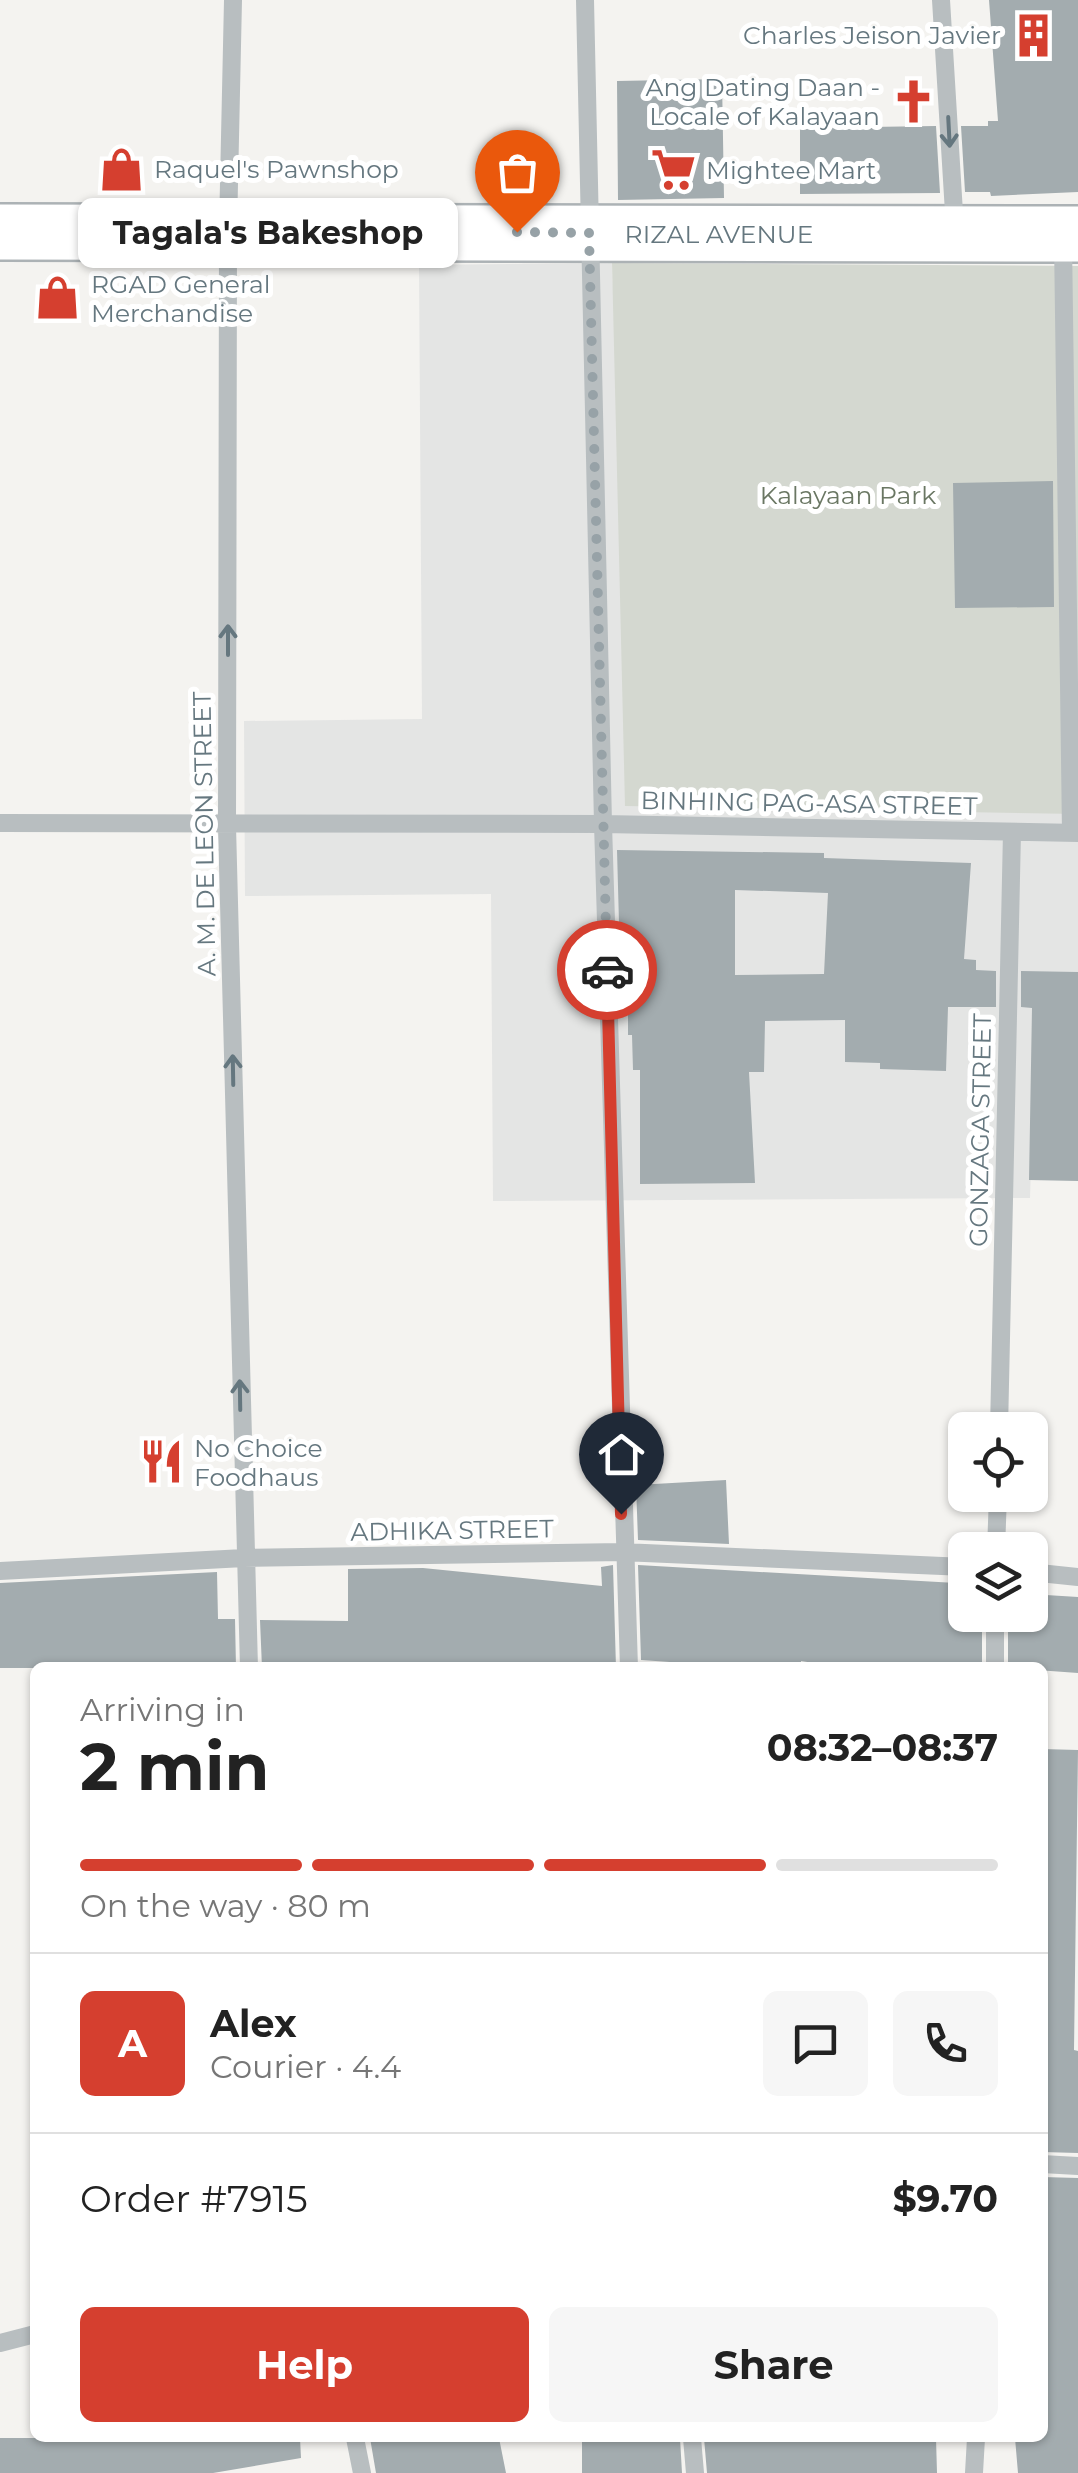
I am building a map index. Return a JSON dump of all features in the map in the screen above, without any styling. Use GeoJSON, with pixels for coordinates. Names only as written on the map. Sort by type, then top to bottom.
{"type":"FeatureCollection","features":[{"type":"Feature","properties":{"kind":"main road","name":"RIZAL AVENUE"},"geometry":{"type":"LineString","coordinates":[[0,232],[1070,234]]}},
{"type":"Feature","properties":{"kind":"street","name":"A. M. DE LEON STREET"},"geometry":{"type":"LineString","coordinates":[[233,0],[228,230],[228,826],[250,1662]]}},
{"type":"Feature","properties":{"kind":"street"},"geometry":{"type":"LineString","coordinates":[[585,0],[622,1552],[629,1662]]}},
{"type":"Feature","properties":{"kind":"street"},"geometry":{"type":"LineString","coordinates":[[941,0],[955,236]]}},
{"type":"Feature","properties":{"kind":"street"},"geometry":{"type":"LineString","coordinates":[[1070,234],[1074,833]]}},
{"type":"Feature","properties":{"kind":"street","name":"BINHING PAG-ASA STREET"},"geometry":{"type":"LineString","coordinates":[[0,823],[603,824],[1074,833]]}},
{"type":"Feature","properties":{"kind":"street","name":"GONZAGA STREET"},"geometry":{"type":"LineString","coordinates":[[999,1412],[1012,832]]}},
{"type":"Feature","properties":{"kind":"street","name":"ADHIKA STREET"},"geometry":{"type":"LineString","coordinates":[[0,1570],[244,1558],[622,1552],[948,1566]]}},
{"type":"Feature","properties":{"kind":"street"},"geometry":{"type":"LineString","coordinates":[[1048,1574],[1078,1577]]}},
{"type":"Feature","properties":{"kind":"street"},"geometry":{"type":"LineString","coordinates":[[995,1662],[996,1632]]}},
{"type":"Feature","properties":{"kind":"street"},"geometry":{"type":"LineString","coordinates":[[1048,2164],[1078,2166]]}},
{"type":"Feature","properties":{"kind":"street"},"geometry":{"type":"LineString","coordinates":[[0,2343],[30,2335]]}},
{"type":"Feature","properties":{"kind":"street"},"geometry":{"type":"LineString","coordinates":[[356,2442],[362,2473]]}},
{"type":"Feature","properties":{"kind":"street"},"geometry":{"type":"LineString","coordinates":[[692,2442],[695,2473]]}},
{"type":"Feature","properties":{"kind":"street"},"geometry":{"type":"LineString","coordinates":[[974,2473],[976,2442]]}},
{"type":"Feature","properties":{"kind":"shaded area"},"geometry":{"type":"Polygon","coordinates":[[[612,263],[614,315],[1078,814],[1078,973],[1037,972],[1030,1198],[493,1201],[491,894],[245,896],[244,721],[422,719],[419,265],[612,263]]]}},
{"type":"Feature","properties":{"kind":"green space","name":"Kalayaan Park"},"geometry":{"type":"Polygon","coordinates":[[[612,263],[1078,266],[1078,814],[625,806],[612,263]]]}},
{"type":"Feature","properties":{"kind":"building"},"geometry":{"type":"Polygon","coordinates":[[[989,0],[1078,0],[1078,192],[991,196],[990,192],[965,192],[961,126],[988,126],[988,121],[998,121],[989,0]]]}},
{"type":"Feature","properties":{"kind":"building"},"geometry":{"type":"Polygon","coordinates":[[[722,79],[724,198],[618,200],[617,81],[722,79]]]}},
{"type":"Feature","properties":{"kind":"building"},"geometry":{"type":"Polygon","coordinates":[[[936,126],[940,193],[800,194],[800,128],[936,126]]]}},
{"type":"Feature","properties":{"kind":"building"},"geometry":{"type":"Polygon","coordinates":[[[1053,481],[1054,607],[955,608],[953,483],[1053,481]]]}},
{"type":"Feature","properties":{"kind":"building"},"geometry":{"type":"Polygon","coordinates":[[[617,850],[824,853],[824,858],[971,863],[964,959],[976,960],[976,970],[996,971],[996,1007],[948,1007],[946,1071],[880,1069],[880,1063],[845,1062],[845,1020],[765,1021],[764,1072],[749,1072],[755,1183],[640,1184],[640,1070],[633,1070],[632,1035],[628,1035],[628,960],[620,960],[617,850]],[[735,890],[735,975],[824,974],[828,893],[735,890]]]}},
{"type":"Feature","properties":{"kind":"building"},"geometry":{"type":"Polygon","coordinates":[[[1021,971],[1078,972],[1078,1181],[1029,1180],[1032,1008],[1021,1007],[1021,971]]]}},
{"type":"Feature","properties":{"kind":"building"},"geometry":{"type":"Polygon","coordinates":[[[726,1480],[729,1544],[638,1540],[636,1485],[726,1480]]]}},
{"type":"Feature","properties":{"kind":"building"},"geometry":{"type":"Polygon","coordinates":[[[613,1565],[616,1662],[262,1662],[260,1620],[348,1621],[348,1569],[423,1568],[602,1586],[601,1567],[613,1565]]]}},
{"type":"Feature","properties":{"kind":"building"},"geometry":{"type":"Polygon","coordinates":[[[638,1565],[948,1583],[948,1632],[982,1632],[982,1662],[641,1660],[638,1565]]]}},
{"type":"Feature","properties":{"kind":"building"},"geometry":{"type":"Polygon","coordinates":[[[217,1572],[218,1619],[235,1619],[236,1662],[30,1662],[30,1668],[0,1668],[0,1583],[217,1572]]]}},
{"type":"Feature","properties":{"kind":"building"},"geometry":{"type":"Polygon","coordinates":[[[1048,1595],[1078,1597],[1078,1673],[1048,1671],[1048,1662],[1008,1662],[1008,1632],[1048,1632],[1048,1595]]]}},
{"type":"Feature","properties":{"kind":"building"},"geometry":{"type":"Polygon","coordinates":[[[1048,1749],[1078,1750],[1074,2050],[1078,2051],[1078,2153],[1048,2152],[1048,1749]]]}},
{"type":"Feature","properties":{"kind":"building"},"geometry":{"type":"Polygon","coordinates":[[[1048,2177],[1078,2178],[1078,2473],[1018,2473],[1015,2442],[1048,2442],[1048,2177]]]}},
{"type":"Feature","properties":{"kind":"building"},"geometry":{"type":"Polygon","coordinates":[[[0,2438],[30,2438],[30,2442],[300,2442],[301,2458],[213,2473],[0,2473],[0,2438]]]}},
{"type":"Feature","properties":{"kind":"building"},"geometry":{"type":"Polygon","coordinates":[[[371,2442],[500,2442],[506,2473],[376,2473],[371,2442]]]}},
{"type":"Feature","properties":{"kind":"building"},"geometry":{"type":"Polygon","coordinates":[[[582,2442],[680,2442],[682,2473],[582,2473],[582,2442]]]}},
{"type":"Feature","properties":{"kind":"building"},"geometry":{"type":"Polygon","coordinates":[[[704,2442],[936,2442],[937,2473],[707,2473],[704,2442]]]}},
{"type":"Feature","properties":{"kind":"way so far"},"geometry":{"type":"LineString","coordinates":[[517,232],[589,233],[607,970]]}},
{"type":"Feature","properties":{"kind":"place","name":"Charles Jeison Javier"},"geometry":{"type":"Point","coordinates":[1034,35]}},
{"type":"Feature","properties":{"kind":"place","name":"Ang Dating Daan - Locale of Kalayaan"},"geometry":{"type":"Point","coordinates":[913,101]}},
{"type":"Feature","properties":{"kind":"place","name":"Raquel's Pawnshop"},"geometry":{"type":"Point","coordinates":[121,169]}},
{"type":"Feature","properties":{"kind":"place","name":"Mightee Mart"},"geometry":{"type":"Point","coordinates":[673,170]}},
{"type":"Feature","properties":{"kind":"place","name":"Tagala's Bakeshop"},"geometry":{"type":"Point","coordinates":[517,232]}},
{"type":"Feature","properties":{"kind":"place","name":"RGAD General Merchandise"},"geometry":{"type":"Point","coordinates":[58,298]}},
{"type":"Feature","properties":{"kind":"place","name":"No Choice Foodhaus"},"geometry":{"type":"Point","coordinates":[161,1462]}},
{"type":"Feature","properties":{"kind":"route"},"geometry":{"type":"LineString","coordinates":[[607,970],[621,1514]]}}]}
